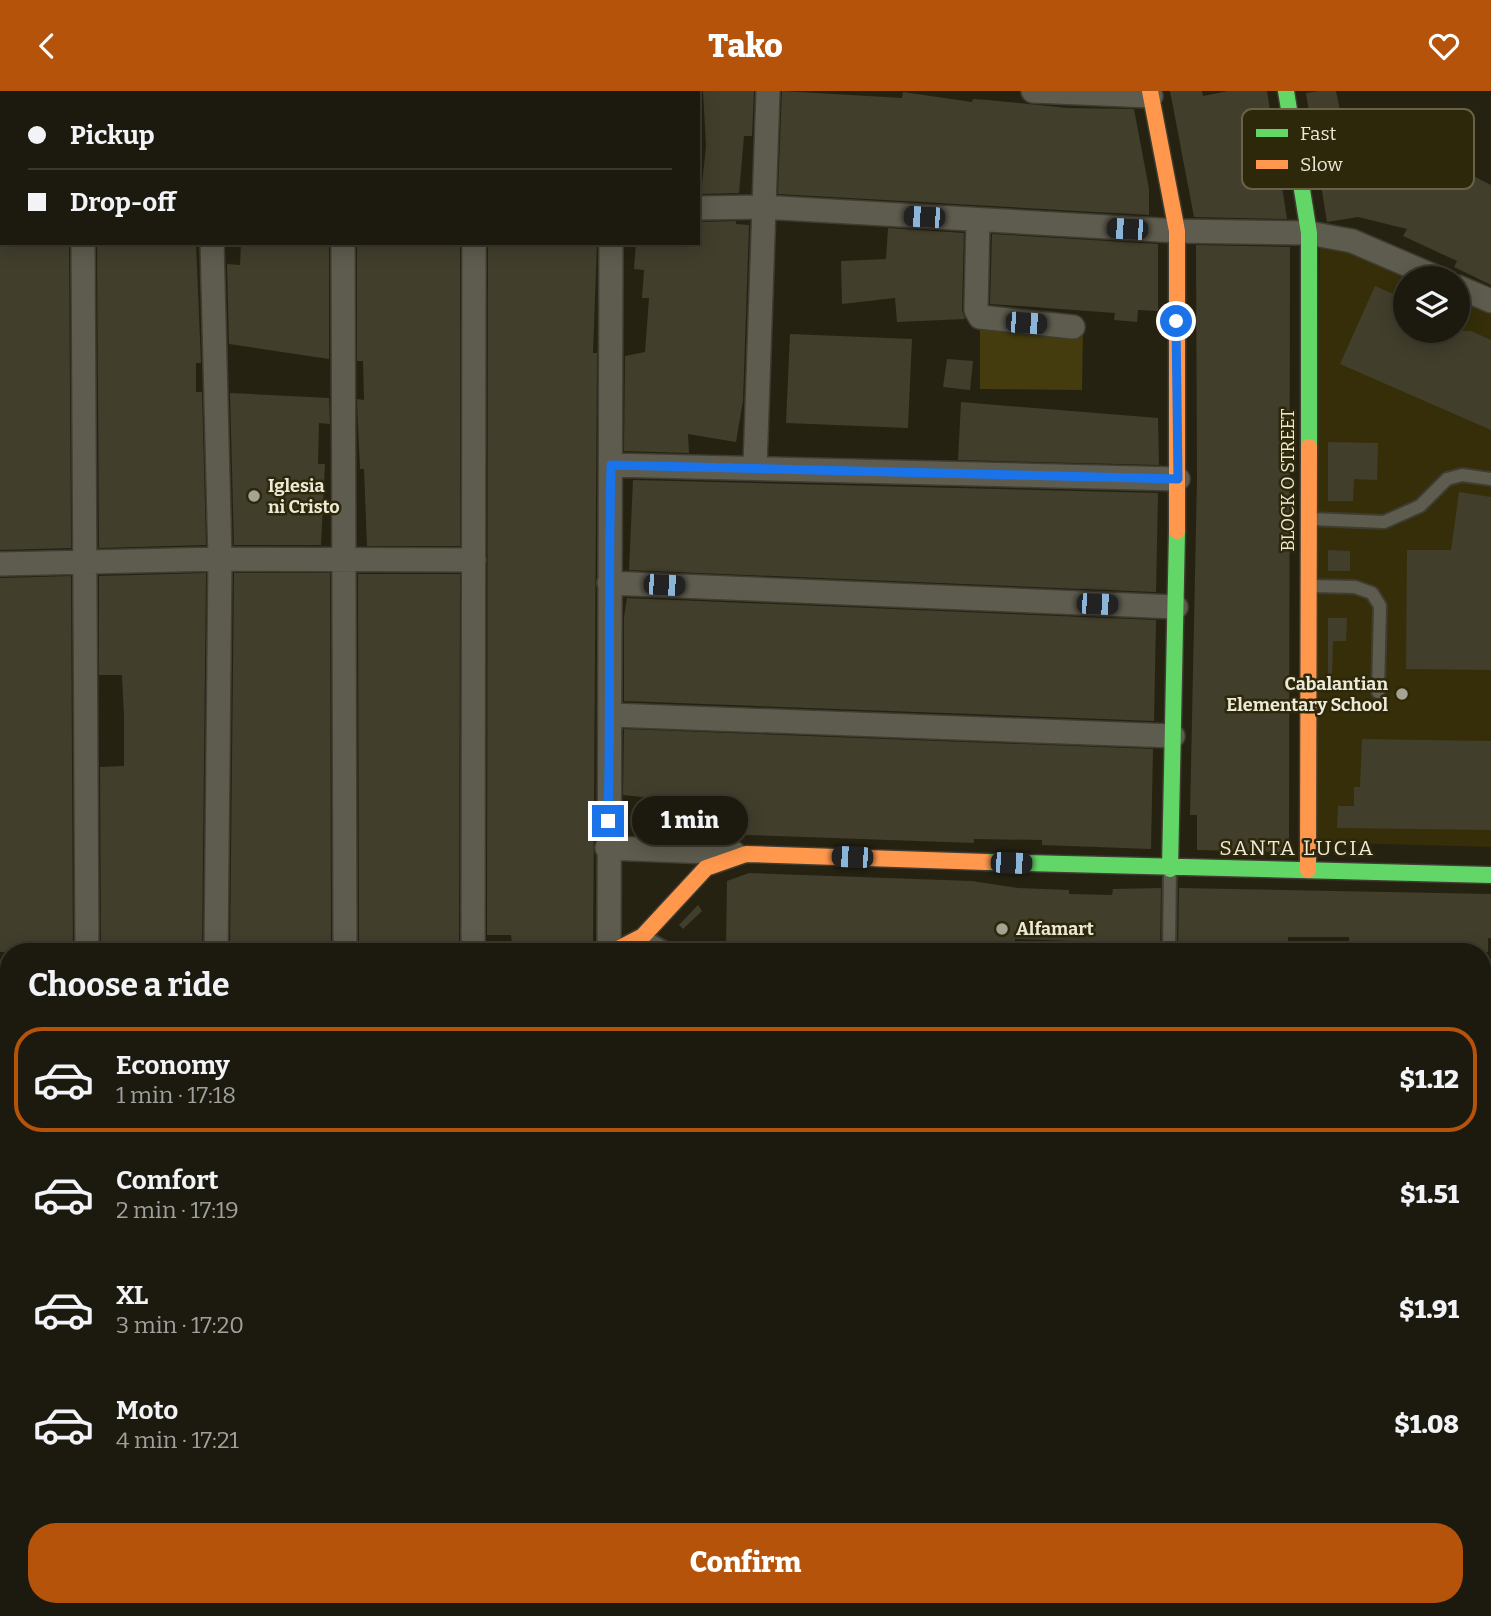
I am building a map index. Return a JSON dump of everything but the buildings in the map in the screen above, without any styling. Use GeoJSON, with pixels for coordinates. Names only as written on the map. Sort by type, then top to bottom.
{"type":"FeatureCollection","features":[{"type":"Feature","properties":{"kind":"street"},"geometry":{"type":"LineString","coordinates":[[755,467],[761,207],[768,91]]}},
{"type":"Feature","properties":{"kind":"street"},"geometry":{"type":"LineString","coordinates":[[1033,91],[1151,94],[1177,232],[1178,479],[1170,869]]}},
{"type":"Feature","properties":{"kind":"street","name":"BLOCK O STREET"},"geometry":{"type":"LineString","coordinates":[[1286,91],[1289,109]]}},
{"type":"Feature","properties":{"kind":"street","name":"BLOCK O STREET"},"geometry":{"type":"LineString","coordinates":[[1302,189],[1309,233],[1308,870]]}},
{"type":"Feature","properties":{"kind":"street"},"geometry":{"type":"LineString","coordinates":[[700,208],[761,207],[1177,232],[1309,233],[1352,241],[1410,266]]}},
{"type":"Feature","properties":{"kind":"street"},"geometry":{"type":"LineString","coordinates":[[978,220],[976,310],[980,317],[1073,327]]}},
{"type":"Feature","properties":{"kind":"street"},"geometry":{"type":"LineString","coordinates":[[83,245],[87,943]]}},
{"type":"Feature","properties":{"kind":"street"},"geometry":{"type":"LineString","coordinates":[[212,245],[220,559],[216,943]]}},
{"type":"Feature","properties":{"kind":"street"},"geometry":{"type":"LineString","coordinates":[[343,245],[345,943]]}},
{"type":"Feature","properties":{"kind":"street"},"geometry":{"type":"LineString","coordinates":[[472,943],[474,245]]}},
{"type":"Feature","properties":{"kind":"street"},"geometry":{"type":"LineString","coordinates":[[611,245],[609,583],[612,715],[607,848],[611,943]]}},
{"type":"Feature","properties":{"kind":"street"},"geometry":{"type":"LineString","coordinates":[[1470,291],[1491,301]]}},
{"type":"Feature","properties":{"kind":"street"},"geometry":{"type":"LineString","coordinates":[[611,465],[1178,479]]}},
{"type":"Feature","properties":{"kind":"street"},"geometry":{"type":"LineString","coordinates":[[0,563],[220,559],[474,560]]}},
{"type":"Feature","properties":{"kind":"street"},"geometry":{"type":"LineString","coordinates":[[609,583],[1176,607]]}},
{"type":"Feature","properties":{"kind":"street"},"geometry":{"type":"LineString","coordinates":[[612,715],[1173,736]]}},
{"type":"Feature","properties":{"kind":"street"},"geometry":{"type":"LineString","coordinates":[[607,848],[1170,869],[1491,874]]}},
{"type":"Feature","properties":{"kind":"street"},"geometry":{"type":"LineString","coordinates":[[629,943],[643,936],[706,868],[746,854]]}},
{"type":"Feature","properties":{"kind":"lane"},"geometry":{"type":"LineString","coordinates":[[1307,519],[1384,522],[1420,506],[1447,479],[1462,475],[1491,479]]}},
{"type":"Feature","properties":{"kind":"lane"},"geometry":{"type":"LineString","coordinates":[[1307,586],[1355,587],[1372,593],[1380,606],[1378,692]]}},
{"type":"Feature","properties":{"kind":"lane"},"geometry":{"type":"LineString","coordinates":[[1169,943],[1170,869]]}},
{"type":"Feature","properties":{"kind":"lane"},"geometry":{"type":"LineString","coordinates":[[643,936],[656,943]]}},
{"type":"Feature","properties":{"kind":"shaded area"},"geometry":{"type":"Polygon","coordinates":[[[1320,240],[1393,271],[1393,343],[1470,343],[1470,304],[1491,313],[1491,847],[1311,842],[1320,240]]]}},
{"type":"Feature","properties":{"kind":"shaded area"},"geometry":{"type":"Polygon","coordinates":[[[980,329],[1083,330],[1082,390],[980,389],[980,329]]]}},
{"type":"Feature","properties":{"kind":"traffic: fast"},"geometry":{"type":"LineString","coordinates":[[1286,91],[1289,109]]}},
{"type":"Feature","properties":{"kind":"traffic: fast"},"geometry":{"type":"LineString","coordinates":[[1302,189],[1309,233],[1309,447]]}},
{"type":"Feature","properties":{"kind":"traffic: fast"},"geometry":{"type":"LineString","coordinates":[[1170,869],[1177,531]]}},
{"type":"Feature","properties":{"kind":"traffic: fast"},"geometry":{"type":"LineString","coordinates":[[986,862],[1491,875]]}},
{"type":"Feature","properties":{"kind":"traffic: slow"},"geometry":{"type":"LineString","coordinates":[[1150,91],[1177,231],[1177,531]]}},
{"type":"Feature","properties":{"kind":"traffic: slow"},"geometry":{"type":"LineString","coordinates":[[1308,870],[1309,447]]}},
{"type":"Feature","properties":{"kind":"traffic: slow"},"geometry":{"type":"LineString","coordinates":[[629,943],[643,936],[706,868],[746,854],[986,862]]}},
{"type":"Feature","properties":{"kind":"place","name":"Iglesia ni Cristo"},"geometry":{"type":"Point","coordinates":[254,496]}},
{"type":"Feature","properties":{"kind":"place","name":"Cabalantian Elementary School"},"geometry":{"type":"Point","coordinates":[1402,694]}},
{"type":"Feature","properties":{"kind":"place","name":"Alfamart"},"geometry":{"type":"Point","coordinates":[1002,929]}},
{"type":"Feature","properties":{"kind":"district","name":"SANTA LUCIA"},"geometry":{"type":"Point","coordinates":[1297,848]}},
{"type":"Feature","properties":{"kind":"route"},"geometry":{"type":"LineString","coordinates":[[608,821],[612,715],[609,583],[611,465],[1178,479],[1176,321]]}}]}
